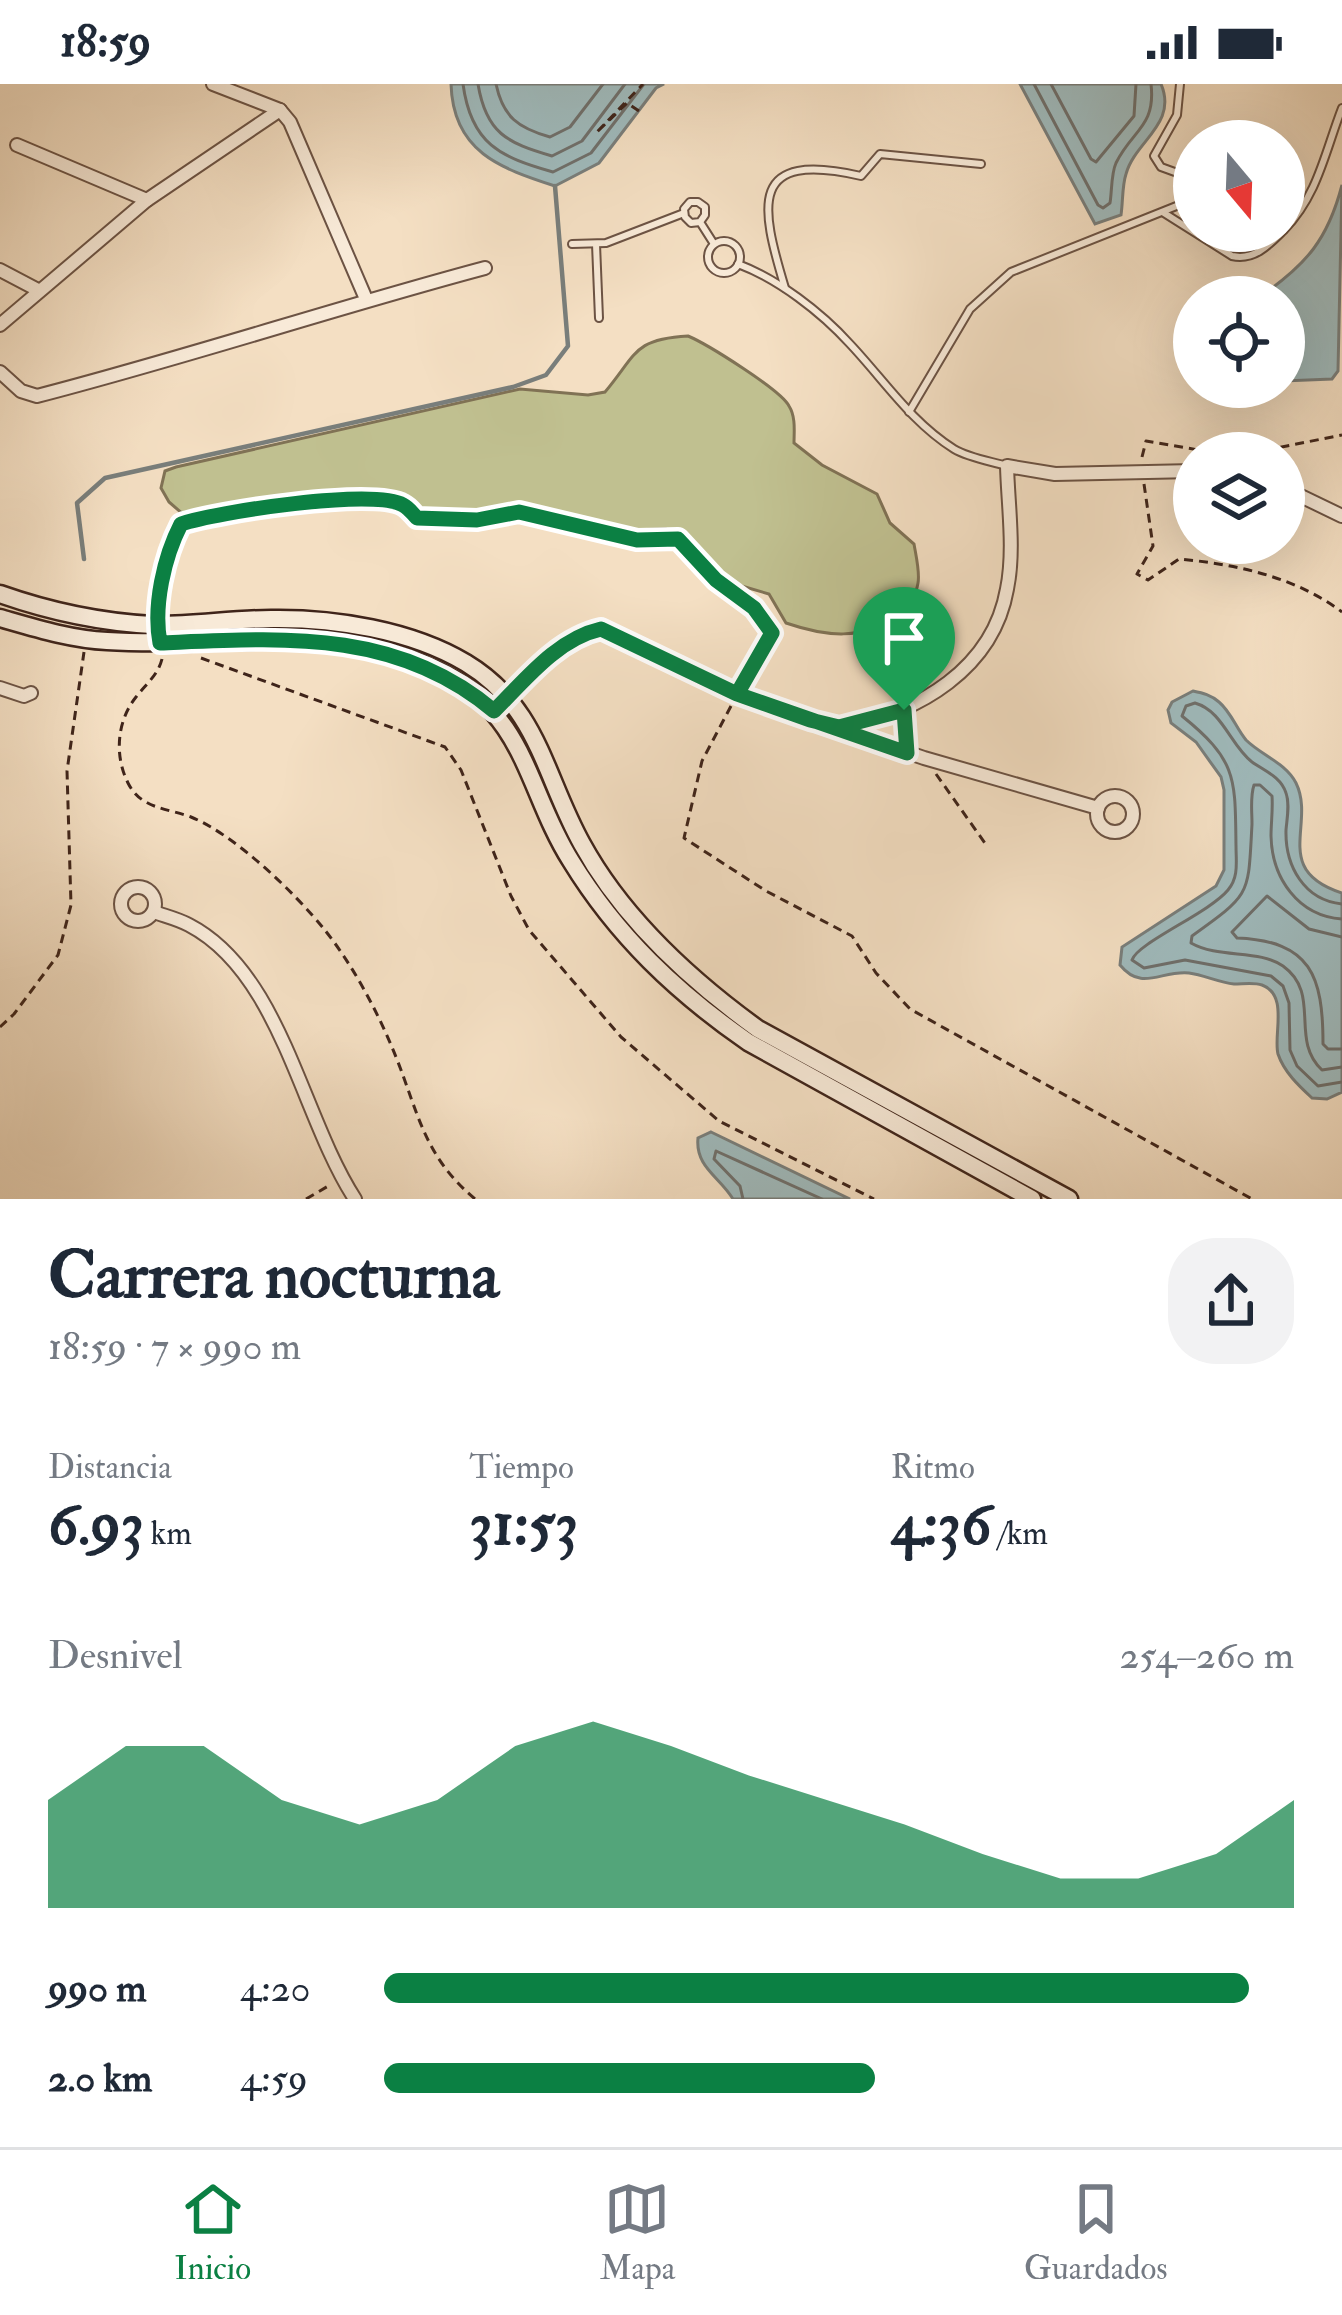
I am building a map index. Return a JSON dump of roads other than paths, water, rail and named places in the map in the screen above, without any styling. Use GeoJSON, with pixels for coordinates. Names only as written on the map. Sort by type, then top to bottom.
{"type":"FeatureCollection","features":[{"type":"Feature","properties":{"kind":"street"},"geometry":{"type":"LineString","coordinates":[[213,84],[280,110],[290,122],[366,299]]}},
{"type":"Feature","properties":{"kind":"street"},"geometry":{"type":"LineString","coordinates":[[0,325],[147,200],[280,110]]}},
{"type":"Feature","properties":{"kind":"street"},"geometry":{"type":"LineString","coordinates":[[17,145],[147,200]]}},
{"type":"Feature","properties":{"kind":"street"},"geometry":{"type":"LineString","coordinates":[[0,371],[21,391],[37,396],[485,268]]}},
{"type":"Feature","properties":{"kind":"street"},"geometry":{"type":"LineString","coordinates":[[0,269],[38,290]]}},
{"type":"Feature","properties":{"kind":"street"},"geometry":{"type":"LineString","coordinates":[[839,727],[904,710],[951,683],[981,648],[1007,594],[1007,466],[1055,474],[1173,471]]}},
{"type":"Feature","properties":{"kind":"street"},"geometry":{"type":"LineString","coordinates":[[1305,498],[1342,516]]}},
{"type":"Feature","properties":{"kind":"street"},"geometry":{"type":"LineString","coordinates":[[0,594],[46,621],[94,640],[298,619],[378,631],[433,647],[466,664],[508,697],[539,742],[570,819],[627,910],[710,994],[758,1029],[1069,1199]]}},
{"type":"Feature","properties":{"kind":"street"},"geometry":{"type":"LineString","coordinates":[[0,618],[104,621],[158,634],[352,646],[446,675],[494,711],[518,745],[566,855],[644,959],[748,1042],[1032,1199]]}},
{"type":"Feature","properties":{"kind":"street"},"geometry":{"type":"LineString","coordinates":[[94,640],[104,621]]}},
{"type":"Feature","properties":{"kind":"street"},"geometry":{"type":"LineString","coordinates":[[494,711],[563,644],[601,629],[737,694],[907,753],[1098,808]]}},
{"type":"Feature","properties":{"kind":"street"},"geometry":{"type":"LineString","coordinates":[[0,688],[24,696],[31,693]]}},
{"type":"Feature","properties":{"kind":"street"},"geometry":{"type":"LineString","coordinates":[[904,710],[907,753]]}},
{"type":"Feature","properties":{"kind":"street"},"geometry":{"type":"LineString","coordinates":[[154,912],[190,925],[242,970],[264,1006],[355,1199]]}},
{"type":"Feature","properties":{"kind":"lane"},"geometry":{"type":"LineString","coordinates":[[1174,120],[1180,84]]}},
{"type":"Feature","properties":{"kind":"lane"},"geometry":{"type":"LineString","coordinates":[[1305,206],[1342,108]]}},
{"type":"Feature","properties":{"kind":"lane"},"geometry":{"type":"LineString","coordinates":[[1173,122],[1154,156],[1161,166],[1173,170]]}},
{"type":"Feature","properties":{"kind":"lane"},"geometry":{"type":"LineString","coordinates":[[786,291],[765,218],[773,184],[785,172],[825,167],[861,176],[880,154],[981,164]]}},
{"type":"Feature","properties":{"kind":"lane"},"geometry":{"type":"LineString","coordinates":[[572,244],[596,244],[684,213],[690,202],[702,203],[705,215],[692,223],[684,213]]}},
{"type":"Feature","properties":{"kind":"lane"},"geometry":{"type":"LineString","coordinates":[[909,412],[970,309],[1010,272],[1173,208]]}},
{"type":"Feature","properties":{"kind":"lane"},"geometry":{"type":"LineString","coordinates":[[1163,212],[1173,218]]}},
{"type":"Feature","properties":{"kind":"lane"},"geometry":{"type":"LineString","coordinates":[[700,222],[714,244]]}},
{"type":"Feature","properties":{"kind":"lane"},"geometry":{"type":"LineString","coordinates":[[723,241],[736,246],[738,264],[727,272],[713,269],[708,256],[714,244],[723,241]]}},
{"type":"Feature","properties":{"kind":"lane"},"geometry":{"type":"LineString","coordinates":[[596,244],[599,318]]}},
{"type":"Feature","properties":{"kind":"lane"},"geometry":{"type":"LineString","coordinates":[[1226,252],[1243,259],[1256,252]]}},
{"type":"Feature","properties":{"kind":"lane"},"geometry":{"type":"LineString","coordinates":[[738,264],[762,273],[847,340],[909,412],[958,452],[1007,466]]}},
{"type":"Feature","properties":{"kind":"water"},"geometry":{"type":"Polygon","coordinates":[[[451,84],[664,84],[656,88],[599,163],[555,186],[483,154],[460,126],[451,84]]]}},
{"type":"Feature","properties":{"kind":"water"},"geometry":{"type":"Polygon","coordinates":[[[1020,84],[1161,84],[1164,110],[1131,162],[1121,215],[1095,224],[1020,84]]]}},
{"type":"Feature","properties":{"kind":"water"},"geometry":{"type":"Polygon","coordinates":[[[1342,185],[1338,371],[1332,379],[1305,380],[1305,276],[1287,276],[1314,249],[1342,185]]]}},
{"type":"Feature","properties":{"kind":"water"},"geometry":{"type":"Polygon","coordinates":[[[1193,691],[1219,702],[1246,740],[1292,776],[1301,799],[1302,859],[1320,883],[1342,893],[1342,1092],[1327,1099],[1312,1098],[1281,1061],[1278,1006],[1270,990],[1259,984],[1234,984],[1189,973],[1144,979],[1120,965],[1122,947],[1216,886],[1224,870],[1221,777],[1196,742],[1171,723],[1168,710],[1172,702],[1193,691]]]}},
{"type":"Feature","properties":{"kind":"water"},"geometry":{"type":"Polygon","coordinates":[[[711,1132],[850,1199],[733,1199],[700,1157],[698,1138],[711,1132]]]}},
{"type":"Feature","properties":{"kind":"waterway"},"geometry":{"type":"LineString","coordinates":[[84,559],[77,503],[105,478],[513,387],[546,375],[568,346],[555,186]]}}]}
